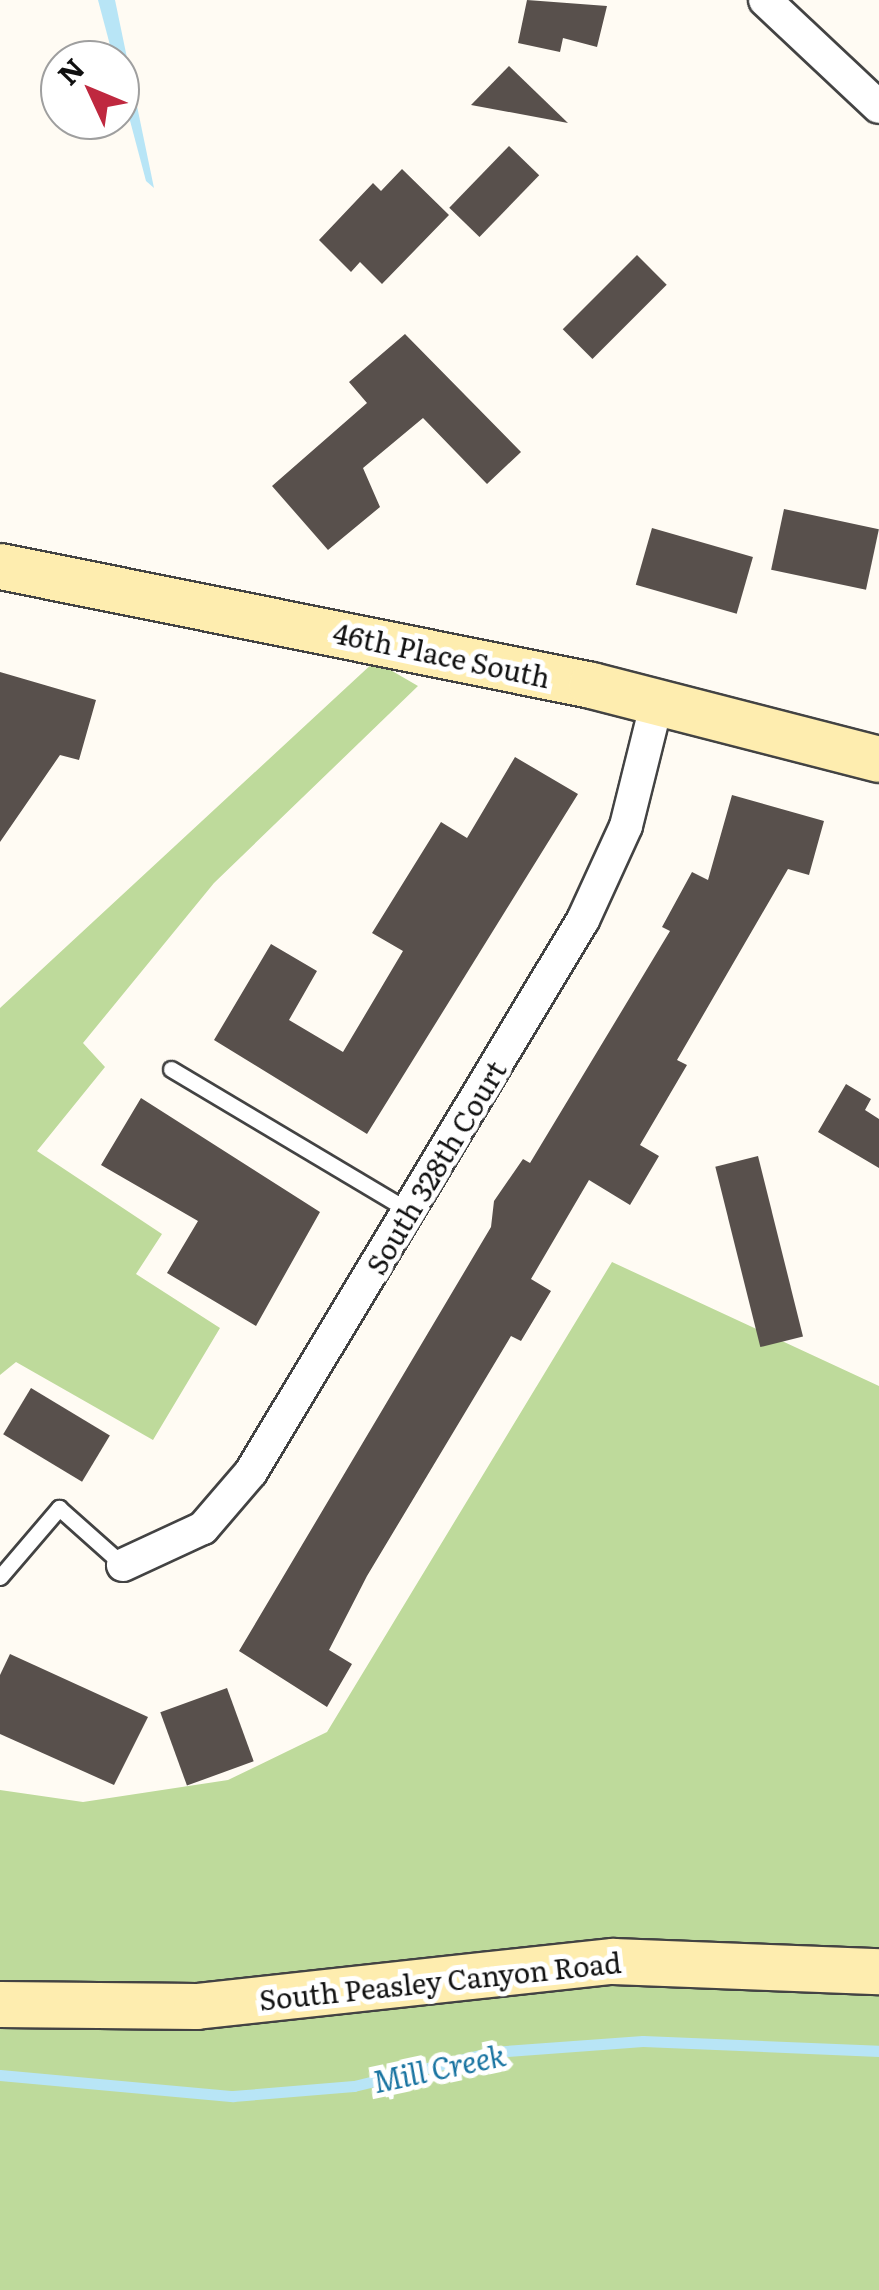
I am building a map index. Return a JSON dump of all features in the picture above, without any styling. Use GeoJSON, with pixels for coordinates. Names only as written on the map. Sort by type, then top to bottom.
{"type":"FeatureCollection","features":[{"type":"Feature","properties":{"kind":"street"},"geometry":{"type":"LineString","coordinates":[[765,0],[879,107]]}},
{"type":"Feature","properties":{"kind":"street","name":"46th Place South"},"geometry":{"type":"LineString","coordinates":[[0,566],[657,702],[879,760]]}},
{"type":"Feature","properties":{"kind":"street","name":"South 328th Court"},"geometry":{"type":"LineString","coordinates":[[124,1564],[179,1545],[238,1492],[599,890],[639,785],[657,702]]}},
{"type":"Feature","properties":{"kind":"street","name":"South Peasley Canyon Road"},"geometry":{"type":"LineString","coordinates":[[0,2004],[196,2006],[613,1961],[879,1971]]}},
{"type":"Feature","properties":{"kind":"lane"},"geometry":{"type":"LineString","coordinates":[[171,1069],[409,1211]]}},
{"type":"Feature","properties":{"kind":"lane"},"geometry":{"type":"LineString","coordinates":[[0,1577],[58,1508],[124,1564]]}},
{"type":"Feature","properties":{"kind":"green space"},"geometry":{"type":"Polygon","coordinates":[[[375,661],[418,686],[214,883],[83,1043],[105,1067],[37,1151],[162,1234],[136,1274],[220,1328],[153,1440],[16,1362],[0,1375],[0,1008],[375,661]]]}},
{"type":"Feature","properties":{"kind":"green space"},"geometry":{"type":"Polygon","coordinates":[[[612,1262],[879,1386],[879,2290],[0,2290],[0,1790],[83,1802],[228,1780],[327,1732],[612,1262]]]}},
{"type":"Feature","properties":{"kind":"water"},"geometry":{"type":"Polygon","coordinates":[[[98,0],[115,0],[123,40],[109,40],[98,0]]]}},
{"type":"Feature","properties":{"kind":"water"},"geometry":{"type":"Polygon","coordinates":[[[140,121],[154,188],[146,181],[135,140],[140,140],[140,121]]]}},
{"type":"Feature","properties":{"kind":"building"},"geometry":{"type":"Polygon","coordinates":[[[527,0],[607,6],[597,47],[563,38],[560,52],[518,43],[527,0]]]}},
{"type":"Feature","properties":{"kind":"building"},"geometry":{"type":"Polygon","coordinates":[[[509,66],[568,123],[471,105],[509,66]]]}},
{"type":"Feature","properties":{"kind":"building"},"geometry":{"type":"Polygon","coordinates":[[[509,146],[539,175],[479,237],[449,208],[509,146]]]}},
{"type":"Feature","properties":{"kind":"building"},"geometry":{"type":"Polygon","coordinates":[[[402,169],[449,215],[382,284],[360,262],[351,272],[319,240],[373,183],[381,191],[402,169]]]}},
{"type":"Feature","properties":{"kind":"building"},"geometry":{"type":"Polygon","coordinates":[[[637,255],[667,285],[592,359],[563,329],[637,255]]]}},
{"type":"Feature","properties":{"kind":"building"},"geometry":{"type":"Polygon","coordinates":[[[405,334],[521,452],[487,484],[423,418],[363,468],[380,507],[328,550],[272,486],[367,403],[349,382],[405,334]]]}},
{"type":"Feature","properties":{"kind":"building"},"geometry":{"type":"Polygon","coordinates":[[[784,509],[879,529],[866,590],[771,570],[784,509]]]}},
{"type":"Feature","properties":{"kind":"building"},"geometry":{"type":"Polygon","coordinates":[[[652,528],[753,557],[737,614],[636,585],[652,528]]]}},
{"type":"Feature","properties":{"kind":"building"},"geometry":{"type":"Polygon","coordinates":[[[0,672],[96,700],[79,760],[60,755],[0,842],[0,672]]]}},
{"type":"Feature","properties":{"kind":"building"},"geometry":{"type":"Polygon","coordinates":[[[515,757],[578,794],[367,1134],[214,1040],[271,944],[317,971],[289,1020],[343,1052],[403,951],[372,933],[441,822],[467,838],[515,757]]]}},
{"type":"Feature","properties":{"kind":"building"},"geometry":{"type":"Polygon","coordinates":[[[732,795],[824,821],[809,875],[788,869],[677,1060],[687,1065],[640,1145],[659,1156],[630,1205],[589,1180],[531,1279],[551,1291],[521,1341],[511,1336],[367,1576],[329,1650],[352,1664],[327,1707],[239,1651],[491,1227],[494,1201],[523,1159],[530,1163],[670,931],[662,927],[692,872],[708,880],[732,795]]]}},
{"type":"Feature","properties":{"kind":"building"},"geometry":{"type":"Polygon","coordinates":[[[846,1084],[871,1099],[865,1110],[879,1119],[879,1168],[818,1132],[846,1084]]]}},
{"type":"Feature","properties":{"kind":"building"},"geometry":{"type":"Polygon","coordinates":[[[141,1098],[320,1212],[256,1326],[167,1273],[198,1221],[101,1165],[141,1098]]]}},
{"type":"Feature","properties":{"kind":"building"},"geometry":{"type":"Polygon","coordinates":[[[758,1156],[803,1336],[760,1347],[715,1167],[758,1156]]]}},
{"type":"Feature","properties":{"kind":"building"},"geometry":{"type":"Polygon","coordinates":[[[31,1388],[110,1435],[82,1482],[3,1434],[31,1388]]]}},
{"type":"Feature","properties":{"kind":"building"},"geometry":{"type":"Polygon","coordinates":[[[10,1654],[148,1717],[114,1785],[0,1734],[0,1675],[10,1654]]]}},
{"type":"Feature","properties":{"kind":"building"},"geometry":{"type":"Polygon","coordinates":[[[227,1688],[254,1761],[187,1786],[160,1712],[227,1688]]]}},
{"type":"Feature","properties":{"kind":"waterway","name":"Mill Creek"},"geometry":{"type":"LineString","coordinates":[[0,2075],[233,2096],[354,2086],[492,2052],[643,2041],[879,2051]]}}]}
